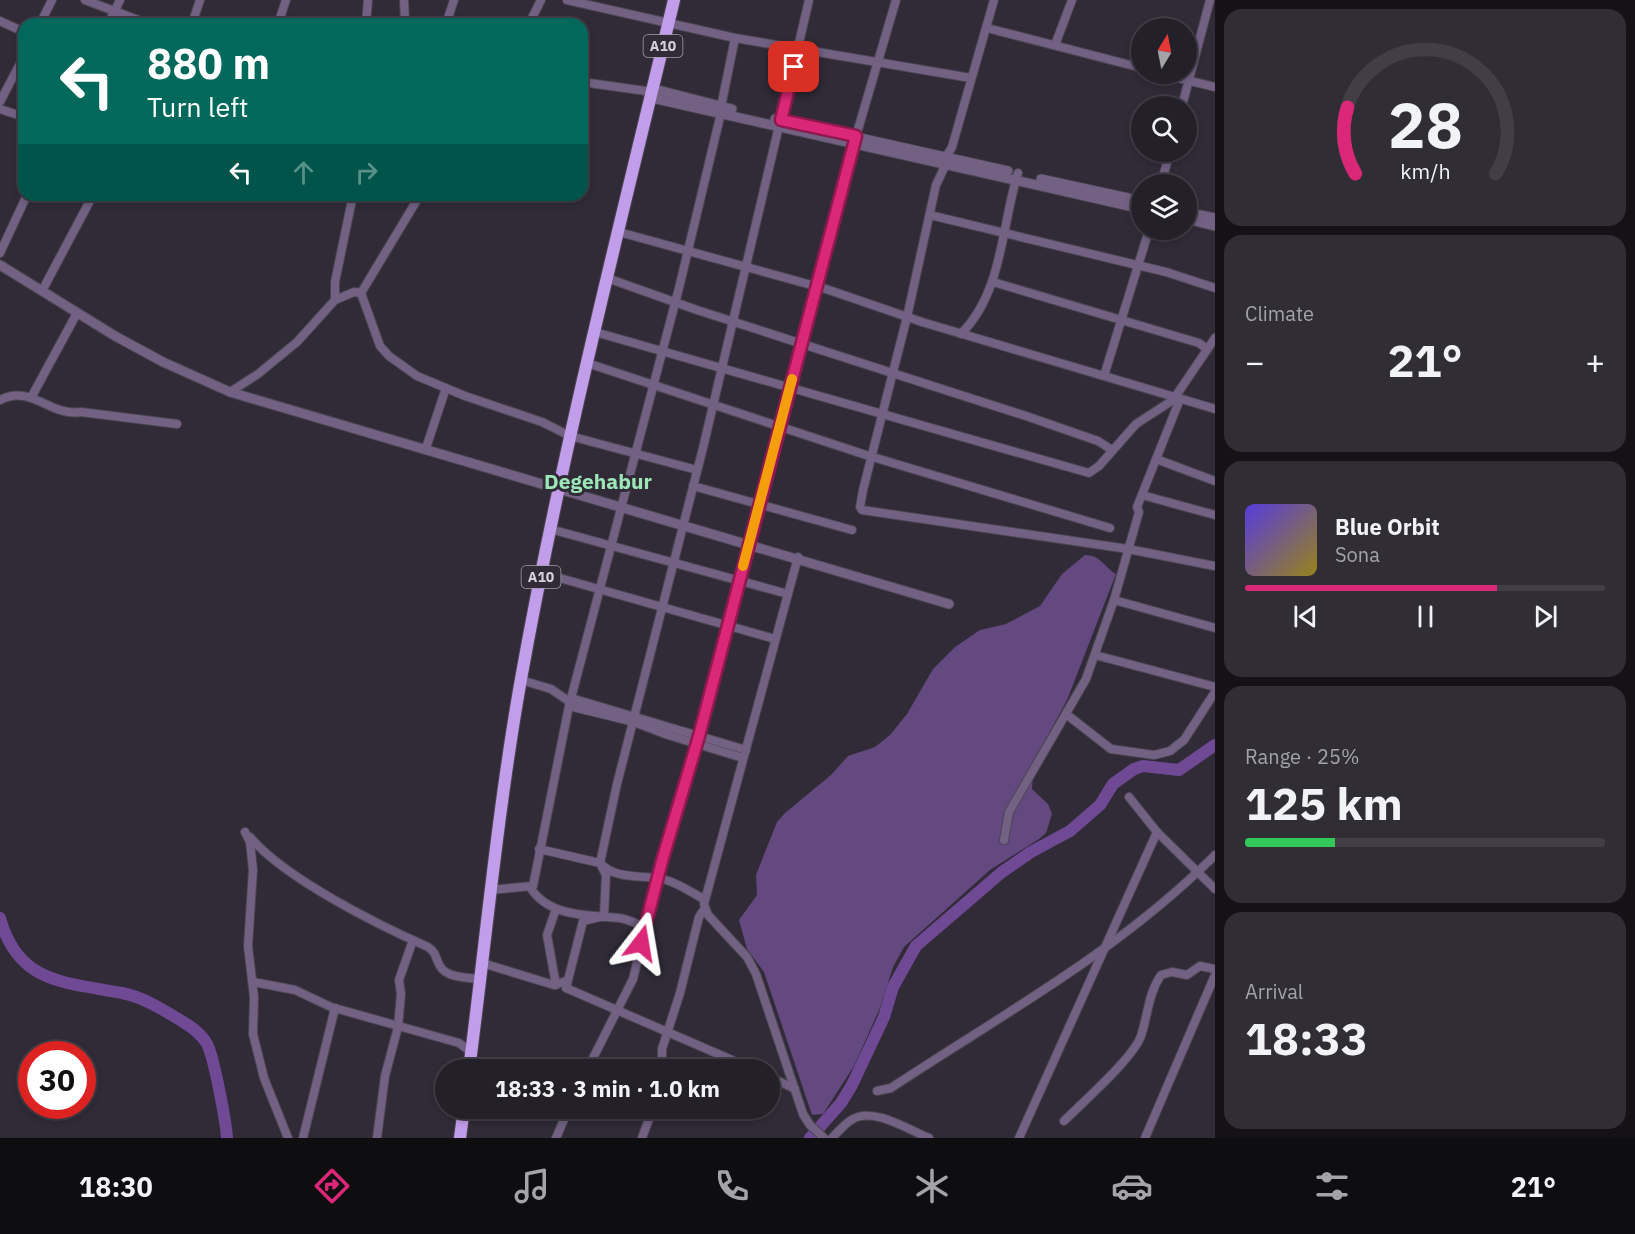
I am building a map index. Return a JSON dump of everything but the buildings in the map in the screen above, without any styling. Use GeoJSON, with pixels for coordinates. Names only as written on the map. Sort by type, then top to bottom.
{"type":"FeatureCollection","features":[{"type":"Feature","properties":{"kind":"highway","name":"A10"},"geometry":{"type":"LineString","coordinates":[[470,1059],[490,890],[521,680],[550,529],[570,435],[674,0]]}},
{"type":"Feature","properties":{"kind":"highway"},"geometry":{"type":"LineString","coordinates":[[460,1138],[463,1119]]}},
{"type":"Feature","properties":{"kind":"street"},"geometry":{"type":"LineString","coordinates":[[43,18],[52,0]]}},
{"type":"Feature","properties":{"kind":"street"},"geometry":{"type":"LineString","coordinates":[[85,0],[133,18]]}},
{"type":"Feature","properties":{"kind":"street"},"geometry":{"type":"LineString","coordinates":[[111,18],[120,0]]}},
{"type":"Feature","properties":{"kind":"street"},"geometry":{"type":"LineString","coordinates":[[194,18],[200,0]]}},
{"type":"Feature","properties":{"kind":"street"},"geometry":{"type":"LineString","coordinates":[[280,18],[286,0]]}},
{"type":"Feature","properties":{"kind":"street"},"geometry":{"type":"LineString","coordinates":[[366,18],[368,0]]}},
{"type":"Feature","properties":{"kind":"street"},"geometry":{"type":"LineString","coordinates":[[404,0],[405,18]]}},
{"type":"Feature","properties":{"kind":"street"},"geometry":{"type":"LineString","coordinates":[[448,18],[454,0]]}},
{"type":"Feature","properties":{"kind":"street"},"geometry":{"type":"LineString","coordinates":[[532,18],[541,0]]}},
{"type":"Feature","properties":{"kind":"street"},"geometry":{"type":"LineString","coordinates":[[567,0],[735,38],[971,78]]}},
{"type":"Feature","properties":{"kind":"street"},"geometry":{"type":"LineString","coordinates":[[604,916],[606,875],[600,862],[722,369],[809,0]]}},
{"type":"Feature","properties":{"kind":"street"},"geometry":{"type":"LineString","coordinates":[[592,1059],[633,979],[855,139],[896,0]]}},
{"type":"Feature","properties":{"kind":"street"},"geometry":{"type":"LineString","coordinates":[[994,0],[952,147],[936,185],[908,317],[860,507],[866,511],[1128,549],[1215,566]]}},
{"type":"Feature","properties":{"kind":"street"},"geometry":{"type":"LineString","coordinates":[[1055,45],[1072,0]]}},
{"type":"Feature","properties":{"kind":"street"},"geometry":{"type":"LineString","coordinates":[[1197,50],[1210,0]]}},
{"type":"Feature","properties":{"kind":"street"},"geometry":{"type":"LineString","coordinates":[[0,21],[18,29]]}},
{"type":"Feature","properties":{"kind":"street"},"geometry":{"type":"LineString","coordinates":[[987,28],[1131,65]]}},
{"type":"Feature","properties":{"kind":"street"},"geometry":{"type":"LineString","coordinates":[[530,887],[570,702],[675,303],[721,110],[735,38]]}},
{"type":"Feature","properties":{"kind":"street"},"geometry":{"type":"LineString","coordinates":[[0,102],[18,68]]}},
{"type":"Feature","properties":{"kind":"street"},"geometry":{"type":"LineString","coordinates":[[1197,82],[1215,87]]}},
{"type":"Feature","properties":{"kind":"street"},"geometry":{"type":"LineString","coordinates":[[588,83],[653,93],[1017,176],[1131,199]]}},
{"type":"Feature","properties":{"kind":"street"},"geometry":{"type":"LineString","coordinates":[[0,109],[18,115]]}},
{"type":"Feature","properties":{"kind":"street"},"geometry":{"type":"LineString","coordinates":[[1017,176],[1131,206]]}},
{"type":"Feature","properties":{"kind":"street"},"geometry":{"type":"LineString","coordinates":[[961,334],[970,325],[993,282],[1017,176]]}},
{"type":"Feature","properties":{"kind":"street"},"geometry":{"type":"LineString","coordinates":[[0,253],[24,201]]}},
{"type":"Feature","properties":{"kind":"street"},"geometry":{"type":"LineString","coordinates":[[42,291],[90,201]]}},
{"type":"Feature","properties":{"kind":"street"},"geometry":{"type":"LineString","coordinates":[[335,300],[334,282],[351,201]]}},
{"type":"Feature","properties":{"kind":"street"},"geometry":{"type":"LineString","coordinates":[[416,201],[361,292],[374,335],[390,356],[417,376],[542,422],[570,435],[697,470]]}},
{"type":"Feature","properties":{"kind":"street"},"geometry":{"type":"LineString","coordinates":[[930,215],[1138,265],[1215,288]]}},
{"type":"Feature","properties":{"kind":"street"},"geometry":{"type":"LineString","coordinates":[[1197,215],[1215,219]]}},
{"type":"Feature","properties":{"kind":"street"},"geometry":{"type":"LineString","coordinates":[[1197,219],[1215,219]]}},
{"type":"Feature","properties":{"kind":"street"},"geometry":{"type":"LineString","coordinates":[[619,232],[817,286],[961,334],[1215,409]]}},
{"type":"Feature","properties":{"kind":"street"},"geometry":{"type":"LineString","coordinates":[[1104,376],[1146,240]]}},
{"type":"Feature","properties":{"kind":"street"},"geometry":{"type":"LineString","coordinates":[[0,265],[164,363],[230,392],[798,557],[949,604]]}},
{"type":"Feature","properties":{"kind":"street"},"geometry":{"type":"LineString","coordinates":[[607,278],[675,303],[893,372],[1098,441],[1112,450]]}},
{"type":"Feature","properties":{"kind":"street"},"geometry":{"type":"LineString","coordinates":[[993,282],[1199,343],[1207,349]]}},
{"type":"Feature","properties":{"kind":"street"},"geometry":{"type":"LineString","coordinates":[[230,392],[258,374],[297,342],[335,300],[354,292],[361,292]]}},
{"type":"Feature","properties":{"kind":"street"},"geometry":{"type":"LineString","coordinates":[[32,396],[77,313]]}},
{"type":"Feature","properties":{"kind":"street"},"geometry":{"type":"LineString","coordinates":[[595,332],[1080,472],[1096,470],[1136,424],[1177,398]]}},
{"type":"Feature","properties":{"kind":"street"},"geometry":{"type":"LineString","coordinates":[[1004,840],[1009,812],[1086,679],[1114,600],[1142,495],[1177,398],[1215,338]]}},
{"type":"Feature","properties":{"kind":"street"},"geometry":{"type":"LineString","coordinates":[[587,363],[872,456],[1110,528]]}},
{"type":"Feature","properties":{"kind":"street"},"geometry":{"type":"LineString","coordinates":[[426,448],[446,388]]}},
{"type":"Feature","properties":{"kind":"street"},"geometry":{"type":"LineString","coordinates":[[0,400],[10,395],[32,396],[68,414],[81,412],[177,424]]}},
{"type":"Feature","properties":{"kind":"street"},"geometry":{"type":"LineString","coordinates":[[1156,459],[1215,481]]}},
{"type":"Feature","properties":{"kind":"street"},"geometry":{"type":"LineString","coordinates":[[693,486],[852,530]]}},
{"type":"Feature","properties":{"kind":"street"},"geometry":{"type":"LineString","coordinates":[[1142,495],[1215,515]]}},
{"type":"Feature","properties":{"kind":"street"},"geometry":{"type":"LineString","coordinates":[[550,529],[788,594]]}},
{"type":"Feature","properties":{"kind":"street"},"geometry":{"type":"LineString","coordinates":[[798,557],[704,899],[705,908],[747,957],[761,984],[806,1119],[824,1138]]}},
{"type":"Feature","properties":{"kind":"street"},"geometry":{"type":"LineString","coordinates":[[542,573],[775,639]]}},
{"type":"Feature","properties":{"kind":"street"},"geometry":{"type":"LineString","coordinates":[[1114,600],[1215,628]]}},
{"type":"Feature","properties":{"kind":"street"},"geometry":{"type":"LineString","coordinates":[[1095,655],[1215,687]]}},
{"type":"Feature","properties":{"kind":"street"},"geometry":{"type":"LineString","coordinates":[[521,680],[551,689],[570,702],[744,754]]}},
{"type":"Feature","properties":{"kind":"street"},"geometry":{"type":"LineString","coordinates":[[1066,714],[1111,749],[1154,755],[1170,751],[1184,740],[1215,692]]}},
{"type":"Feature","properties":{"kind":"street"},"geometry":{"type":"LineString","coordinates":[[1129,797],[1157,831],[1215,888]]}},
{"type":"Feature","properties":{"kind":"street"},"geometry":{"type":"LineString","coordinates":[[1019,1138],[1157,831]]}},
{"type":"Feature","properties":{"kind":"street"},"geometry":{"type":"LineString","coordinates":[[288,1138],[264,1078],[253,1034],[253,982],[248,946],[253,870],[250,842],[245,832],[268,857],[331,896],[436,952],[439,964],[448,974],[480,979]]}},
{"type":"Feature","properties":{"kind":"street"},"geometry":{"type":"LineString","coordinates":[[539,849],[600,862],[606,869],[642,879],[672,882],[704,899]]}},
{"type":"Feature","properties":{"kind":"street"},"geometry":{"type":"LineString","coordinates":[[877,1090],[891,1088],[1052,987],[1103,950],[1215,855]]}},
{"type":"Feature","properties":{"kind":"street"},"geometry":{"type":"LineString","coordinates":[[490,890],[530,887]]}},
{"type":"Feature","properties":{"kind":"street"},"geometry":{"type":"LineString","coordinates":[[530,887],[536,897],[556,909],[572,914],[604,916],[645,927]]}},
{"type":"Feature","properties":{"kind":"street"},"geometry":{"type":"LineString","coordinates":[[662,1059],[662,1049],[699,917],[705,908]]}},
{"type":"Feature","properties":{"kind":"street"},"geometry":{"type":"LineString","coordinates":[[556,909],[547,935],[556,985]]}},
{"type":"Feature","properties":{"kind":"street"},"geometry":{"type":"LineString","coordinates":[[604,916],[583,921],[566,988],[730,1059]]}},
{"type":"Feature","properties":{"kind":"street"},"geometry":{"type":"LineString","coordinates":[[377,1138],[385,1076],[398,1027],[401,994],[399,980],[413,940]]}},
{"type":"Feature","properties":{"kind":"street"},"geometry":{"type":"LineString","coordinates":[[482,963],[556,985],[566,981]]}},
{"type":"Feature","properties":{"kind":"street"},"geometry":{"type":"LineString","coordinates":[[1064,1121],[1122,1062],[1141,1037],[1150,995],[1161,975],[1172,972],[1187,975],[1200,966],[1215,969]]}},
{"type":"Feature","properties":{"kind":"street"},"geometry":{"type":"LineString","coordinates":[[1144,1138],[1215,975]]}},
{"type":"Feature","properties":{"kind":"street"},"geometry":{"type":"LineString","coordinates":[[253,982],[295,990],[335,1008],[459,1043],[471,1052]]}},
{"type":"Feature","properties":{"kind":"street"},"geometry":{"type":"LineString","coordinates":[[303,1138],[335,1008]]}},
{"type":"Feature","properties":{"kind":"street"},"geometry":{"type":"LineString","coordinates":[[780,1082],[795,1089]]}},
{"type":"Feature","properties":{"kind":"street"},"geometry":{"type":"LineString","coordinates":[[832,1138],[853,1119],[866,1116],[879,1118],[928,1138]]}},
{"type":"Feature","properties":{"kind":"street"},"geometry":{"type":"LineString","coordinates":[[556,1138],[565,1119]]}},
{"type":"Feature","properties":{"kind":"street"},"geometry":{"type":"LineString","coordinates":[[642,1138],[649,1119]]}},
{"type":"Feature","properties":{"kind":"shaded area"},"geometry":{"type":"Polygon","coordinates":[[[1085,555],[1099,559],[1116,574],[1067,700],[1034,761],[1032,789],[1048,804],[1052,814],[1046,833],[990,870],[904,947],[893,967],[880,1008],[854,1066],[823,1114],[812,1115],[764,972],[747,949],[739,920],[757,895],[756,875],[777,822],[831,775],[848,756],[875,747],[890,735],[907,714],[933,669],[955,647],[980,630],[1006,624],[1040,606],[1062,574],[1085,555]]]}},
{"type":"Feature","properties":{"kind":"waterway"},"geometry":{"type":"LineString","coordinates":[[810,1138],[841,1103],[852,1085],[884,1017],[893,987],[916,946],[1002,872],[1031,852],[1070,831],[1100,805],[1113,784],[1134,769],[1143,766],[1179,770],[1215,745]]}},
{"type":"Feature","properties":{"kind":"waterway"},"geometry":{"type":"LineString","coordinates":[[0,918],[8,940],[31,968],[63,982],[137,997],[166,1012],[198,1033],[205,1040],[213,1062],[227,1138]]}},
{"type":"Feature","properties":{"kind":"slow traffic"},"geometry":{"type":"LineString","coordinates":[[743,566],[792,379]]}},
{"type":"Feature","properties":{"kind":"district","name":"Degehabur"},"geometry":{"type":"Point","coordinates":[598,481]}},
{"type":"Feature","properties":{"kind":"route"},"geometry":{"type":"LineString","coordinates":[[641,943],[662,861],[699,736],[856,136],[781,120],[794,67]]}}]}
